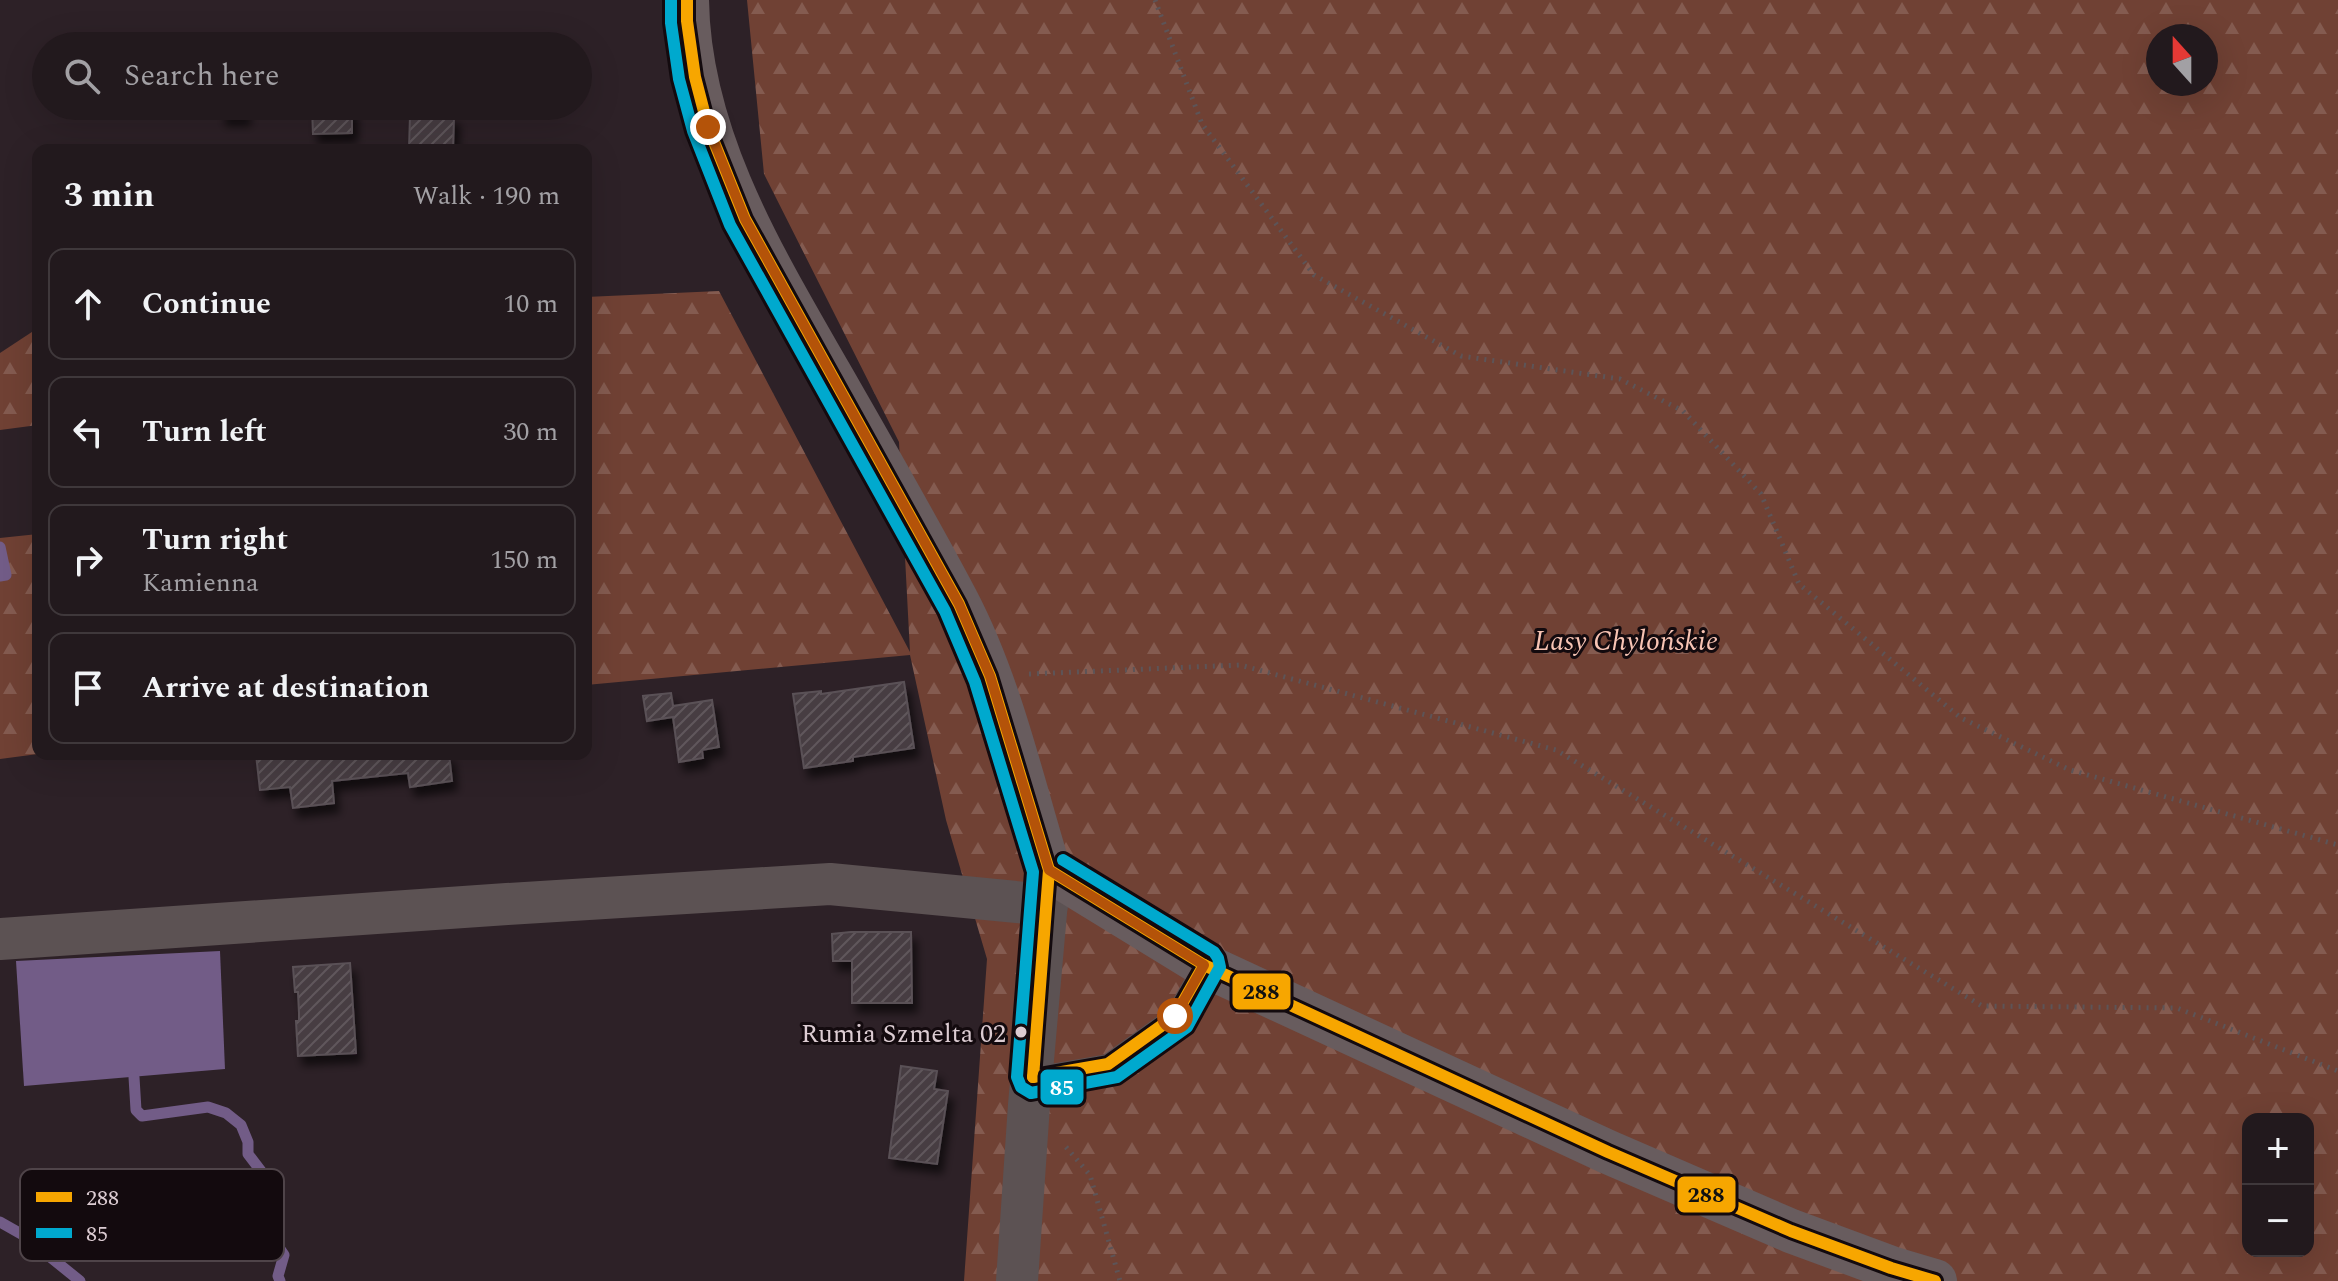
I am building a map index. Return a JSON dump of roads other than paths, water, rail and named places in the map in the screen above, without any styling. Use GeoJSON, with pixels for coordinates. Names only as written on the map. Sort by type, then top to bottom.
{"type":"FeatureCollection","features":[{"type":"Feature","properties":{"kind":"street"},"geometry":{"type":"LineString","coordinates":[[687,0],[695,77],[708,127],[745,219],[952,592],[990,676],[1048,887],[1017,1281]]}},
{"type":"Feature","properties":{"kind":"street"},"geometry":{"type":"LineString","coordinates":[[0,939],[830,884],[1048,887],[1204,965],[1608,1152],[1791,1231],[1935,1281]]}},
{"type":"Feature","properties":{"kind":"lane"},"geometry":{"type":"LineString","coordinates":[[1031,1091],[1108,1064],[1175,1016],[1204,965]]}},
{"type":"Feature","properties":{"kind":"waterway"},"geometry":{"type":"LineString","coordinates":[[0,547],[6,575],[0,576]]}},
{"type":"Feature","properties":{"kind":"waterway"},"geometry":{"type":"LineString","coordinates":[[134,1077],[136,1110],[142,1116],[208,1107],[226,1113],[241,1125],[248,1142],[248,1154],[259,1169]]}},
{"type":"Feature","properties":{"kind":"waterway"},"geometry":{"type":"LineString","coordinates":[[0,1222],[20,1233]]}},
{"type":"Feature","properties":{"kind":"waterway"},"geometry":{"type":"LineString","coordinates":[[55,1261],[80,1281]]}},
{"type":"Feature","properties":{"kind":"waterway"},"geometry":{"type":"LineString","coordinates":[[280,1281],[278,1276],[282,1261]]}},
{"type":"Feature","properties":{"kind":"place","name":"Rumia Szmelta 02"},"geometry":{"type":"Point","coordinates":[1021,1032]}},
{"type":"Feature","properties":{"kind":"park label","name":"Lasy Chylońskie"},"geometry":{"type":"Point","coordinates":[1626,640]}}]}
